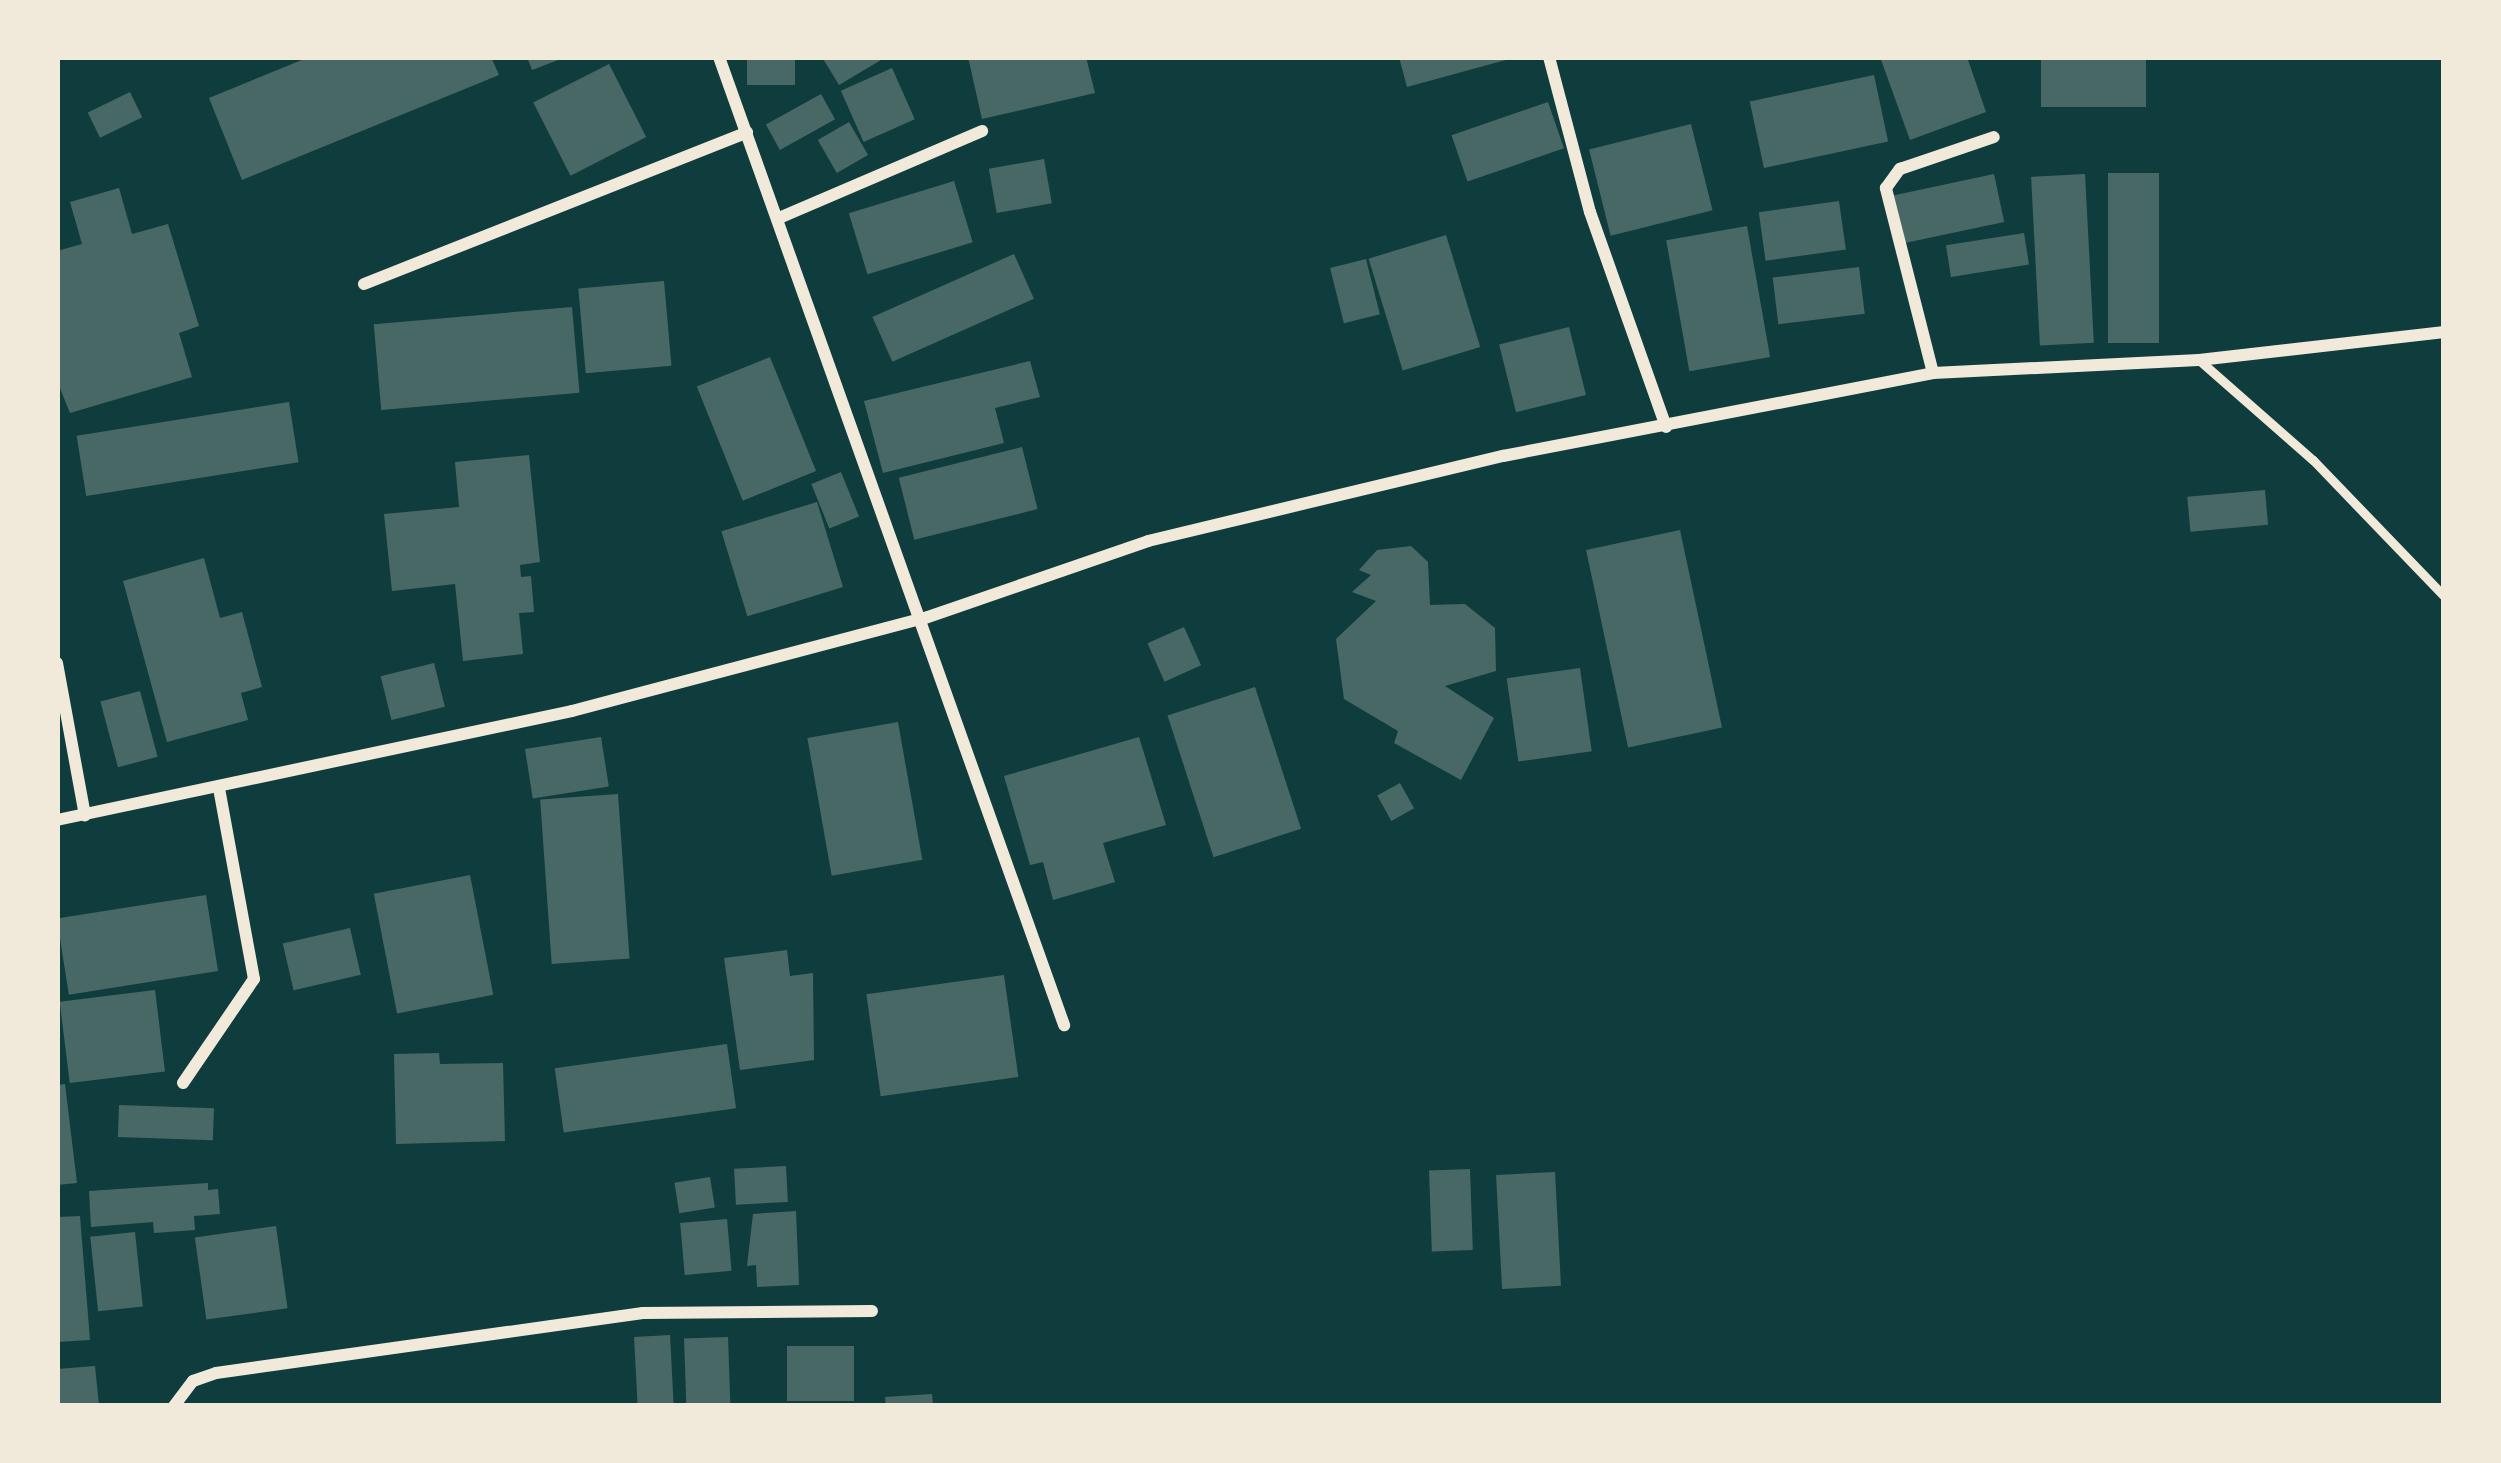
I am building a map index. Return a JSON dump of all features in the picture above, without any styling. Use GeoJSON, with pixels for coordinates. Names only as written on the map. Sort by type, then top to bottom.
{"type":"FeatureCollection","features":[{"type":"Feature","properties":{"kind":"street"},"geometry":{"type":"LineString","coordinates":[[719,57],[925,618],[1064,1025]]}},
{"type":"Feature","properties":{"kind":"street"},"geometry":{"type":"LineString","coordinates":[[1550,57],[1590,212],[1666,427]]}},
{"type":"Feature","properties":{"kind":"street"},"geometry":{"type":"LineString","coordinates":[[779,218],[982,131]]}},
{"type":"Feature","properties":{"kind":"street"},"geometry":{"type":"LineString","coordinates":[[364,284],[747,132]]}},
{"type":"Feature","properties":{"kind":"street"},"geometry":{"type":"LineString","coordinates":[[1933,374],[1886,188],[1900,169],[1994,137]]}},
{"type":"Feature","properties":{"kind":"street"},"geometry":{"type":"LineString","coordinates":[[57,820],[572,711],[925,618],[1235,518],[1666,427],[1933,374],[2199,360],[2444,332]]}},
{"type":"Feature","properties":{"kind":"street"},"geometry":{"type":"LineString","coordinates":[[57,663],[85,815]]}},
{"type":"Feature","properties":{"kind":"street"},"geometry":{"type":"LineString","coordinates":[[183,1083],[254,980],[219,788]]}},
{"type":"Feature","properties":{"kind":"street"},"geometry":{"type":"LineString","coordinates":[[174,1406],[194,1381],[216,1373],[643,1312],[872,1311]]}},
{"type":"Feature","properties":{"kind":"lane"},"geometry":{"type":"LineString","coordinates":[[2199,360],[2313,460],[2444,596]]}},
{"type":"Feature","properties":{"kind":"building"},"geometry":{"type":"Polygon","coordinates":[[[309,57],[491,57],[499,75],[242,180],[209,98],[309,57]]]}},
{"type":"Feature","properties":{"kind":"building"},"geometry":{"type":"Polygon","coordinates":[[[527,57],[566,57],[532,70],[527,57]]]}},
{"type":"Feature","properties":{"kind":"building"},"geometry":{"type":"Polygon","coordinates":[[[747,57],[795,57],[795,85],[747,85],[747,57]]]}},
{"type":"Feature","properties":{"kind":"building"},"geometry":{"type":"Polygon","coordinates":[[[822,57],[886,57],[839,85],[822,57]]]}},
{"type":"Feature","properties":{"kind":"building"},"geometry":{"type":"Polygon","coordinates":[[[968,57],[1086,57],[1095,93],[982,119],[968,57]]]}},
{"type":"Feature","properties":{"kind":"building"},"geometry":{"type":"Polygon","coordinates":[[[1399,57],[1513,57],[1513,58],[1407,87],[1399,57]]]}},
{"type":"Feature","properties":{"kind":"building"},"geometry":{"type":"Polygon","coordinates":[[[1880,57],[1967,57],[1986,112],[1910,140],[1880,57]]]}},
{"type":"Feature","properties":{"kind":"building"},"geometry":{"type":"Polygon","coordinates":[[[2041,57],[2146,57],[2146,107],[2041,107],[2041,57]]]}},
{"type":"Feature","properties":{"kind":"building"},"geometry":{"type":"Polygon","coordinates":[[[609,64],[646,137],[570,176],[533,103],[609,64]]]}},
{"type":"Feature","properties":{"kind":"building"},"geometry":{"type":"Polygon","coordinates":[[[892,68],[915,119],[864,142],[841,91],[892,68]]]}},
{"type":"Feature","properties":{"kind":"building"},"geometry":{"type":"Polygon","coordinates":[[[1874,75],[1888,142],[1764,168],[1750,101],[1874,75]]]}},
{"type":"Feature","properties":{"kind":"building"},"geometry":{"type":"Polygon","coordinates":[[[130,92],[142,117],[100,138],[88,113],[130,92]]]}},
{"type":"Feature","properties":{"kind":"building"},"geometry":{"type":"Polygon","coordinates":[[[821,94],[835,119],[780,150],[766,125],[821,94]]]}},
{"type":"Feature","properties":{"kind":"building"},"geometry":{"type":"Polygon","coordinates":[[[1548,102],[1564,148],[1468,182],[1452,135],[1548,102]]]}},
{"type":"Feature","properties":{"kind":"building"},"geometry":{"type":"Polygon","coordinates":[[[849,122],[868,155],[837,173],[818,140],[849,122]]]}},
{"type":"Feature","properties":{"kind":"building"},"geometry":{"type":"Polygon","coordinates":[[[1691,124],[1713,210],[1611,236],[1589,149],[1691,124]]]}},
{"type":"Feature","properties":{"kind":"building"},"geometry":{"type":"Polygon","coordinates":[[[1044,159],[1052,203],[997,213],[989,169],[1044,159]]]}},
{"type":"Feature","properties":{"kind":"building"},"geometry":{"type":"Polygon","coordinates":[[[2108,173],[2159,173],[2159,343],[2108,343],[2108,173]]]}},
{"type":"Feature","properties":{"kind":"building"},"geometry":{"type":"Polygon","coordinates":[[[1994,174],[2004,222],[1898,245],[1887,197],[1994,174]]]}},
{"type":"Feature","properties":{"kind":"building"},"geometry":{"type":"Polygon","coordinates":[[[2085,174],[2094,343],[2040,346],[2031,177],[2085,174]]]}},
{"type":"Feature","properties":{"kind":"building"},"geometry":{"type":"Polygon","coordinates":[[[954,181],[973,242],[868,274],[849,213],[954,181]]]}},
{"type":"Feature","properties":{"kind":"building"},"geometry":{"type":"Polygon","coordinates":[[[119,188],[132,234],[168,224],[199,326],[179,333],[192,377],[70,413],[57,381],[57,251],[82,244],[70,202],[119,188]]]}},
{"type":"Feature","properties":{"kind":"building"},"geometry":{"type":"Polygon","coordinates":[[[1839,201],[1846,250],[1766,261],[1759,212],[1839,201]]]}},
{"type":"Feature","properties":{"kind":"building"},"geometry":{"type":"Polygon","coordinates":[[[1747,226],[1770,357],[1689,371],[1666,240],[1747,226]]]}},
{"type":"Feature","properties":{"kind":"building"},"geometry":{"type":"Polygon","coordinates":[[[2024,233],[2029,265],[1951,277],[1946,245],[2024,233]]]}},
{"type":"Feature","properties":{"kind":"building"},"geometry":{"type":"Polygon","coordinates":[[[1446,235],[1480,347],[1403,371],[1369,259],[1446,235]]]}},
{"type":"Feature","properties":{"kind":"building"},"geometry":{"type":"Polygon","coordinates":[[[1014,254],[1034,299],[892,362],[872,317],[1014,254]]]}},
{"type":"Feature","properties":{"kind":"building"},"geometry":{"type":"Polygon","coordinates":[[[1366,259],[1380,314],[1344,323],[1330,268],[1366,259]]]}},
{"type":"Feature","properties":{"kind":"building"},"geometry":{"type":"Polygon","coordinates":[[[1859,267],[1865,314],[1778,324],[1773,278],[1859,267]]]}},
{"type":"Feature","properties":{"kind":"building"},"geometry":{"type":"Polygon","coordinates":[[[664,281],[671,366],[586,373],[578,288],[664,281]]]}},
{"type":"Feature","properties":{"kind":"building"},"geometry":{"type":"Polygon","coordinates":[[[572,307],[579,393],[381,410],[374,324],[572,307]]]}},
{"type":"Feature","properties":{"kind":"building"},"geometry":{"type":"Polygon","coordinates":[[[1569,327],[1586,395],[1516,412],[1499,344],[1569,327]]]}},
{"type":"Feature","properties":{"kind":"building"},"geometry":{"type":"Polygon","coordinates":[[[770,357],[816,471],[743,501],[697,387],[770,357]]]}},
{"type":"Feature","properties":{"kind":"building"},"geometry":{"type":"Polygon","coordinates":[[[1030,361],[1040,397],[995,408],[1004,443],[883,473],[864,401],[1030,361]]]}},
{"type":"Feature","properties":{"kind":"building"},"geometry":{"type":"Polygon","coordinates":[[[289,402],[299,462],[86,496],[77,436],[289,402]]]}},
{"type":"Feature","properties":{"kind":"building"},"geometry":{"type":"Polygon","coordinates":[[[1022,447],[1037,509],[914,540],[899,478],[1022,447]]]}},
{"type":"Feature","properties":{"kind":"building"},"geometry":{"type":"Polygon","coordinates":[[[529,455],[540,562],[520,565],[521,577],[531,576],[534,612],[519,613],[523,654],[463,661],[455,584],[392,591],[384,514],[459,507],[455,462],[529,455]]]}},
{"type":"Feature","properties":{"kind":"building"},"geometry":{"type":"Polygon","coordinates":[[[841,472],[859,517],[829,528],[811,484],[841,472]]]}},
{"type":"Feature","properties":{"kind":"building"},"geometry":{"type":"Polygon","coordinates":[[[2265,490],[2268,525],[2190,532],[2187,497],[2265,490]]]}},
{"type":"Feature","properties":{"kind":"building"},"geometry":{"type":"Polygon","coordinates":[[[817,502],[843,587],[747,616],[721,531],[817,502]]]}},
{"type":"Feature","properties":{"kind":"building"},"geometry":{"type":"Polygon","coordinates":[[[1680,530],[1722,728],[1628,748],[1586,550],[1680,530]]]}},
{"type":"Feature","properties":{"kind":"building"},"geometry":{"type":"Polygon","coordinates":[[[1411,546],[1428,562],[1430,605],[1465,604],[1495,628],[1496,671],[1445,686],[1494,718],[1461,780],[1394,743],[1398,731],[1344,699],[1336,639],[1376,601],[1352,592],[1371,575],[1359,570],[1377,550],[1411,546]]]}},
{"type":"Feature","properties":{"kind":"building"},"geometry":{"type":"Polygon","coordinates":[[[204,558],[220,618],[242,612],[262,687],[241,693],[248,720],[167,742],[123,581],[204,558]]]}},
{"type":"Feature","properties":{"kind":"building"},"geometry":{"type":"Polygon","coordinates":[[[1184,627],[1201,665],[1165,682],[1147,643],[1184,627]]]}},
{"type":"Feature","properties":{"kind":"building"},"geometry":{"type":"Polygon","coordinates":[[[434,663],[445,707],[392,720],[381,676],[434,663]]]}},
{"type":"Feature","properties":{"kind":"building"},"geometry":{"type":"Polygon","coordinates":[[[1580,668],[1592,751],[1518,761],[1507,678],[1580,668]]]}},
{"type":"Feature","properties":{"kind":"building"},"geometry":{"type":"Polygon","coordinates":[[[1255,687],[1301,829],[1214,857],[1168,715],[1255,687]]]}},
{"type":"Feature","properties":{"kind":"building"},"geometry":{"type":"Polygon","coordinates":[[[140,691],[158,757],[118,767],[100,702],[140,691]]]}},
{"type":"Feature","properties":{"kind":"building"},"geometry":{"type":"Polygon","coordinates":[[[898,722],[922,860],[832,876],[807,738],[898,722]]]}},
{"type":"Feature","properties":{"kind":"building"},"geometry":{"type":"Polygon","coordinates":[[[601,737],[609,786],[533,798],[525,749],[601,737]]]}},
{"type":"Feature","properties":{"kind":"building"},"geometry":{"type":"Polygon","coordinates":[[[1139,737],[1166,825],[1103,843],[1115,882],[1053,900],[1043,862],[1030,865],[1004,776],[1139,737]]]}},
{"type":"Feature","properties":{"kind":"building"},"geometry":{"type":"Polygon","coordinates":[[[1400,783],[1414,808],[1391,821],[1377,796],[1400,783]]]}},
{"type":"Feature","properties":{"kind":"building"},"geometry":{"type":"Polygon","coordinates":[[[618,794],[630,959],[552,964],[540,799],[618,794]]]}},
{"type":"Feature","properties":{"kind":"building"},"geometry":{"type":"Polygon","coordinates":[[[470,875],[493,995],[397,1013],[374,894],[470,875]]]}},
{"type":"Feature","properties":{"kind":"building"},"geometry":{"type":"Polygon","coordinates":[[[206,895],[218,971],[69,995],[57,919],[206,895]]]}},
{"type":"Feature","properties":{"kind":"building"},"geometry":{"type":"Polygon","coordinates":[[[350,928],[361,975],[294,990],[283,944],[350,928]]]}},
{"type":"Feature","properties":{"kind":"building"},"geometry":{"type":"Polygon","coordinates":[[[787,950],[790,976],[813,973],[814,1060],[740,1070],[724,958],[787,950]]]}},
{"type":"Feature","properties":{"kind":"building"},"geometry":{"type":"Polygon","coordinates":[[[1004,975],[1018,1077],[881,1096],[866,994],[1004,975]]]}},
{"type":"Feature","properties":{"kind":"building"},"geometry":{"type":"Polygon","coordinates":[[[155,990],[165,1071],[70,1083],[60,1002],[155,990]]]}},
{"type":"Feature","properties":{"kind":"building"},"geometry":{"type":"Polygon","coordinates":[[[727,1044],[736,1108],[564,1133],[555,1068],[727,1044]]]}},
{"type":"Feature","properties":{"kind":"building"},"geometry":{"type":"Polygon","coordinates":[[[439,1053],[440,1064],[503,1063],[505,1141],[396,1144],[394,1054],[439,1053]]]}},
{"type":"Feature","properties":{"kind":"building"},"geometry":{"type":"Polygon","coordinates":[[[65,1084],[77,1183],[57,1185],[57,1085],[65,1084]]]}},
{"type":"Feature","properties":{"kind":"building"},"geometry":{"type":"Polygon","coordinates":[[[119,1105],[214,1108],[213,1140],[118,1137],[119,1105]]]}},
{"type":"Feature","properties":{"kind":"building"},"geometry":{"type":"Polygon","coordinates":[[[786,1166],[788,1202],[736,1205],[734,1169],[786,1166]]]}},
{"type":"Feature","properties":{"kind":"building"},"geometry":{"type":"Polygon","coordinates":[[[1470,1169],[1473,1250],[1432,1251],[1429,1170],[1470,1169]]]}},
{"type":"Feature","properties":{"kind":"building"},"geometry":{"type":"Polygon","coordinates":[[[1555,1172],[1561,1286],[1502,1289],[1496,1175],[1555,1172]]]}},
{"type":"Feature","properties":{"kind":"building"},"geometry":{"type":"Polygon","coordinates":[[[710,1177],[715,1208],[679,1213],[674,1183],[710,1177]]]}},
{"type":"Feature","properties":{"kind":"building"},"geometry":{"type":"Polygon","coordinates":[[[208,1183],[208,1190],[218,1189],[220,1214],[194,1216],[195,1230],[154,1233],[153,1222],[91,1227],[89,1191],[208,1183]]]}},
{"type":"Feature","properties":{"kind":"building"},"geometry":{"type":"Polygon","coordinates":[[[796,1211],[799,1285],[757,1287],[756,1265],[747,1266],[753,1214],[796,1211]]]}},
{"type":"Feature","properties":{"kind":"building"},"geometry":{"type":"Polygon","coordinates":[[[80,1216],[90,1340],[57,1342],[57,1217],[80,1216]]]}},
{"type":"Feature","properties":{"kind":"building"},"geometry":{"type":"Polygon","coordinates":[[[727,1219],[732,1271],[685,1275],[680,1223],[727,1219]]]}},
{"type":"Feature","properties":{"kind":"building"},"geometry":{"type":"Polygon","coordinates":[[[276,1226],[288,1308],[206,1320],[195,1237],[276,1226]]]}},
{"type":"Feature","properties":{"kind":"building"},"geometry":{"type":"Polygon","coordinates":[[[135,1232],[143,1307],[98,1311],[90,1237],[135,1232]]]}},
{"type":"Feature","properties":{"kind":"building"},"geometry":{"type":"Polygon","coordinates":[[[670,1335],[674,1406],[638,1406],[634,1337],[670,1335]]]}},
{"type":"Feature","properties":{"kind":"building"},"geometry":{"type":"Polygon","coordinates":[[[728,1337],[730,1406],[686,1406],[684,1339],[728,1337]]]}},
{"type":"Feature","properties":{"kind":"building"},"geometry":{"type":"Polygon","coordinates":[[[787,1346],[854,1346],[854,1401],[787,1401],[787,1346]]]}},
{"type":"Feature","properties":{"kind":"building"},"geometry":{"type":"Polygon","coordinates":[[[95,1366],[99,1406],[57,1406],[57,1369],[95,1366]]]}},
{"type":"Feature","properties":{"kind":"building"},"geometry":{"type":"Polygon","coordinates":[[[932,1394],[933,1406],[886,1406],[885,1397],[932,1394]]]}}]}
